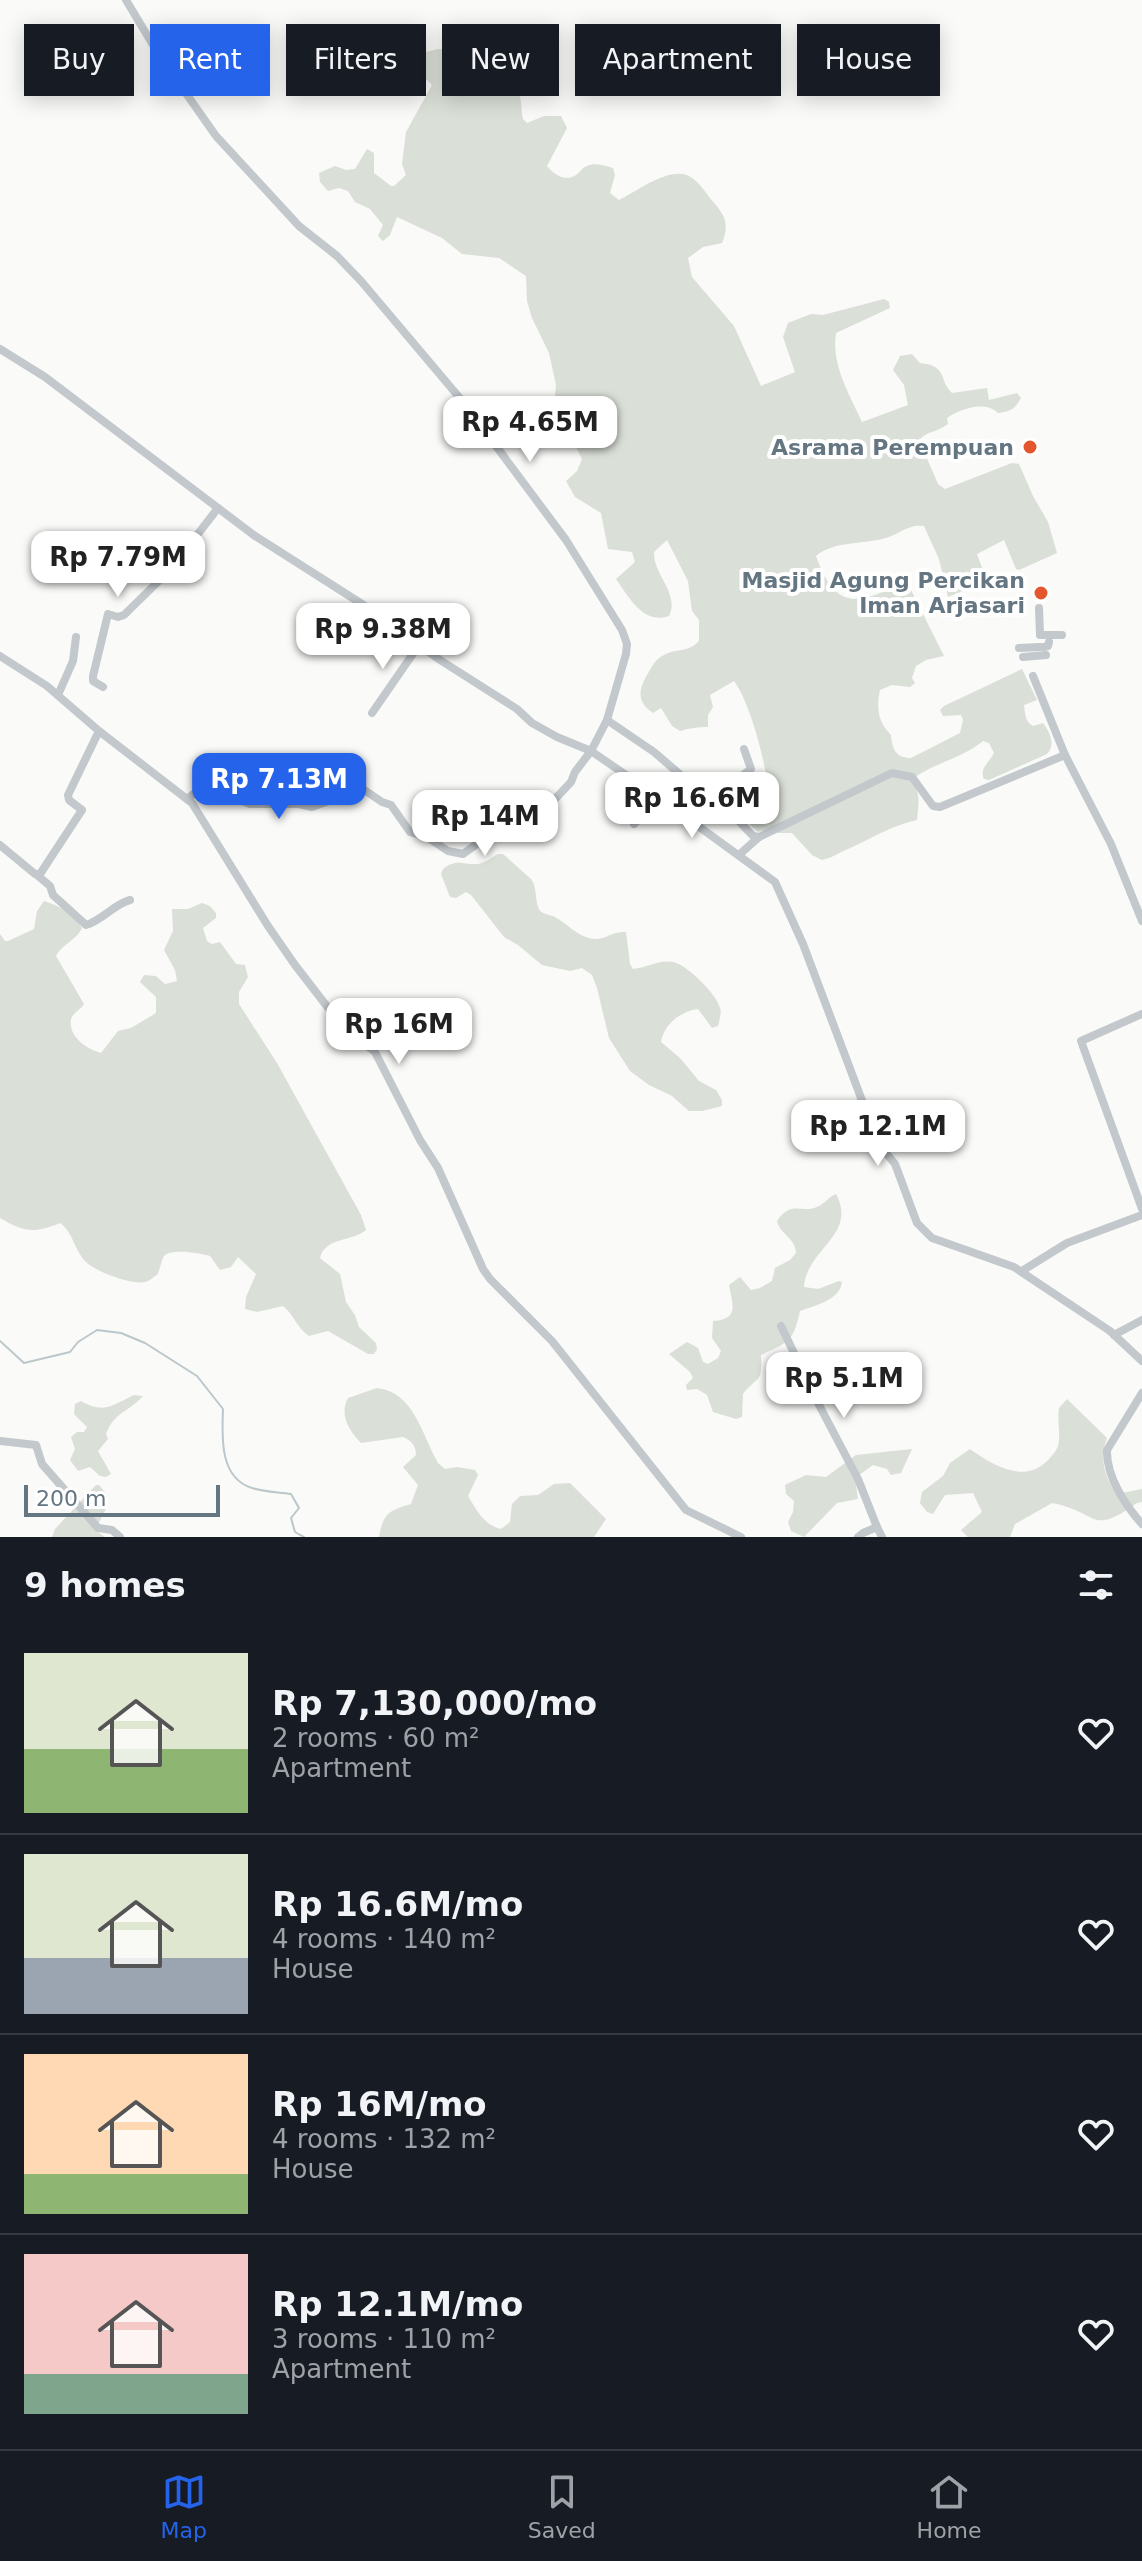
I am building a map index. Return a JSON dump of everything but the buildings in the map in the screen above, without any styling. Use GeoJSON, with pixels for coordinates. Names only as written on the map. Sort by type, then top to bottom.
{"type":"FeatureCollection","features":[{"type":"Feature","properties":{"kind":"street"},"geometry":{"type":"LineString","coordinates":[[126,0],[159,55],[216,136],[299,226],[337,256],[361,281],[464,403],[566,540],[625,637],[626,654],[607,720],[591,751],[562,794],[496,830],[459,855],[427,837],[410,832],[391,805],[357,786],[315,807],[250,804],[209,788],[197,791],[187,799]]}},
{"type":"Feature","properties":{"kind":"street"},"geometry":{"type":"LineString","coordinates":[[0,349],[36,371],[255,536],[362,604],[517,709],[532,723],[591,751],[740,854],[775,882],[803,944],[869,1119],[881,1147],[895,1164],[917,1223],[932,1238],[1022,1271],[1114,1335],[1142,1361]]}},
{"type":"Feature","properties":{"kind":"street"},"geometry":{"type":"LineString","coordinates":[[103,687],[93,681],[93,676],[108,614],[124,615],[153,589],[218,508]]}},
{"type":"Feature","properties":{"kind":"street"},"geometry":{"type":"LineString","coordinates":[[1039,608],[1039,634],[1035,650],[1062,635]]}},
{"type":"Feature","properties":{"kind":"street"},"geometry":{"type":"LineString","coordinates":[[58,695],[73,661],[76,637]]}},
{"type":"Feature","properties":{"kind":"street"},"geometry":{"type":"LineString","coordinates":[[372,713],[419,645]]}},
{"type":"Feature","properties":{"kind":"street"},"geometry":{"type":"LineString","coordinates":[[0,656],[58,695],[187,799],[295,965],[353,1040],[375,1052],[420,1140],[438,1168],[490,1279],[552,1341],[686,1510],[741,1537]]}},
{"type":"Feature","properties":{"kind":"street"},"geometry":{"type":"LineString","coordinates":[[1033,676],[1065,755],[1111,844],[1142,921]]}},
{"type":"Feature","properties":{"kind":"street"},"geometry":{"type":"LineString","coordinates":[[607,720],[654,752],[690,783],[715,796],[753,836],[759,837]]}},
{"type":"Feature","properties":{"kind":"street"},"geometry":{"type":"LineString","coordinates":[[37,875],[82,810],[69,800],[68,795],[99,731]]}},
{"type":"Feature","properties":{"kind":"street"},"geometry":{"type":"LineString","coordinates":[[715,796],[751,769],[744,749]]}},
{"type":"Feature","properties":{"kind":"street"},"geometry":{"type":"LineString","coordinates":[[740,854],[759,837],[892,773],[912,777],[933,806],[940,807],[1065,755]]}},
{"type":"Feature","properties":{"kind":"street"},"geometry":{"type":"LineString","coordinates":[[634,824],[661,799]]}},
{"type":"Feature","properties":{"kind":"street"},"geometry":{"type":"LineString","coordinates":[[0,845],[50,886],[53,895],[86,925],[123,901],[130,900]]}},
{"type":"Feature","properties":{"kind":"street"},"geometry":{"type":"LineString","coordinates":[[1142,1014],[1081,1041],[1142,1209]]}},
{"type":"Feature","properties":{"kind":"street"},"geometry":{"type":"LineString","coordinates":[[1022,1271],[1067,1243],[1142,1215]]}},
{"type":"Feature","properties":{"kind":"street"},"geometry":{"type":"LineString","coordinates":[[1114,1335],[1142,1320]]}},
{"type":"Feature","properties":{"kind":"street"},"geometry":{"type":"LineString","coordinates":[[781,1326],[858,1479],[882,1537]]}},
{"type":"Feature","properties":{"kind":"street"},"geometry":{"type":"LineString","coordinates":[[1142,1393],[1130,1409],[1107,1454],[1110,1471],[1122,1495],[1142,1524]]}},
{"type":"Feature","properties":{"kind":"street"},"geometry":{"type":"LineString","coordinates":[[0,1441],[36,1445],[42,1464],[98,1528],[112,1530],[120,1537]]}},
{"type":"Feature","properties":{"kind":"street"},"geometry":{"type":"LineString","coordinates":[[858,1537],[877,1527]]}},
{"type":"Feature","properties":{"kind":"shaded area"},"geometry":{"type":"Polygon","coordinates":[[[442,50],[442,96],[520,96],[523,119],[527,123],[544,116],[561,116],[567,128],[547,166],[556,175],[572,177],[593,164],[613,168],[615,175],[610,193],[619,200],[672,174],[689,176],[700,185],[722,213],[725,232],[722,243],[703,247],[688,258],[692,277],[734,326],[761,386],[795,372],[783,337],[788,323],[811,314],[823,315],[884,299],[889,302],[890,308],[836,333],[839,367],[862,422],[908,405],[904,385],[893,370],[900,356],[912,354],[920,363],[935,367],[952,393],[987,388],[989,400],[1017,393],[1021,398],[1009,410],[998,413],[980,406],[965,409],[947,418],[948,424],[944,427],[919,440],[938,484],[945,489],[1012,463],[1019,464],[1048,522],[1057,553],[1019,570],[1004,540],[977,554],[987,581],[948,597],[939,559],[924,526],[910,527],[889,537],[832,547],[816,556],[832,588],[852,599],[876,595],[907,582],[944,656],[916,666],[912,678],[915,683],[910,687],[892,685],[880,690],[879,714],[898,754],[911,758],[960,733],[961,715],[943,716],[940,710],[1022,669],[1037,700],[1024,705],[1026,717],[1033,726],[1043,723],[1048,730],[1052,743],[1047,754],[989,780],[984,779],[984,769],[994,753],[989,743],[983,741],[911,780],[918,795],[917,820],[822,860],[812,855],[792,833],[778,833],[773,827],[758,832],[744,819],[756,811],[756,792],[767,782],[755,729],[734,681],[710,695],[713,707],[708,715],[708,727],[680,731],[672,726],[661,708],[653,713],[644,705],[641,691],[652,666],[664,655],[691,647],[699,641],[699,620],[692,611],[688,581],[667,540],[654,552],[657,568],[671,600],[669,616],[652,617],[638,608],[616,579],[635,562],[632,552],[608,549],[601,513],[575,497],[566,481],[577,471],[582,459],[553,419],[556,385],[549,353],[527,301],[526,276],[499,258],[462,254],[442,238],[397,217],[390,235],[383,241],[378,236],[383,225],[370,209],[355,202],[348,191],[339,188],[328,191],[320,182],[319,173],[335,166],[355,169],[367,149],[374,153],[374,173],[391,186],[406,175],[402,164],[406,132],[432,85],[426,79],[426,52],[442,50]]]}},
{"type":"Feature","properties":{"kind":"shaded area"},"geometry":{"type":"Polygon","coordinates":[[[503,854],[531,879],[540,911],[588,938],[598,939],[626,932],[633,969],[665,962],[676,963],[708,989],[720,1008],[718,1026],[712,1028],[698,1009],[692,1010],[670,1024],[661,1042],[681,1059],[699,1081],[716,1090],[722,1106],[689,1111],[672,1096],[630,1071],[609,1038],[592,975],[582,968],[570,971],[542,965],[504,937],[471,895],[466,892],[456,898],[450,897],[441,874],[443,869],[456,863],[480,863],[503,854]]]}},
{"type":"Feature","properties":{"kind":"shaded area"},"geometry":{"type":"Polygon","coordinates":[[[44,901],[65,911],[82,928],[56,956],[84,1004],[71,1019],[72,1031],[90,1049],[101,1053],[118,1031],[131,1028],[156,1013],[156,997],[140,982],[144,975],[156,976],[165,984],[177,981],[175,970],[164,950],[173,931],[172,909],[188,909],[202,903],[216,913],[216,918],[203,928],[207,941],[212,944],[220,942],[236,964],[245,965],[248,977],[239,992],[239,1004],[277,1063],[361,1215],[366,1230],[327,1246],[320,1258],[340,1274],[346,1302],[359,1327],[376,1343],[374,1354],[368,1354],[328,1331],[309,1336],[283,1306],[257,1312],[245,1309],[246,1297],[256,1274],[238,1257],[231,1267],[220,1270],[210,1256],[173,1252],[164,1256],[157,1275],[145,1282],[131,1281],[96,1269],[85,1261],[60,1223],[29,1230],[0,1218],[0,934],[8,941],[34,929],[37,911],[44,901]]]}},
{"type":"Feature","properties":{"kind":"shaded area"},"geometry":{"type":"Polygon","coordinates":[[[836,1194],[841,1220],[813,1262],[804,1287],[818,1289],[839,1281],[842,1282],[840,1288],[826,1301],[800,1311],[788,1340],[761,1355],[760,1375],[743,1394],[742,1417],[736,1419],[713,1412],[707,1395],[697,1389],[687,1390],[686,1385],[693,1378],[690,1372],[669,1354],[687,1342],[698,1348],[703,1362],[708,1364],[718,1358],[721,1351],[712,1338],[713,1321],[731,1314],[733,1305],[729,1285],[740,1277],[751,1290],[772,1281],[775,1268],[796,1253],[777,1221],[782,1214],[792,1209],[819,1206],[836,1194]]]}},
{"type":"Feature","properties":{"kind":"shaded area"},"geometry":{"type":"Polygon","coordinates":[[[377,1388],[390,1391],[408,1406],[438,1463],[445,1469],[475,1470],[478,1475],[468,1496],[490,1524],[501,1529],[510,1522],[512,1504],[520,1496],[538,1495],[554,1484],[570,1483],[606,1519],[594,1537],[379,1537],[385,1518],[411,1504],[418,1485],[403,1467],[416,1455],[411,1442],[403,1437],[361,1443],[347,1422],[345,1404],[348,1398],[377,1388]]]}},
{"type":"Feature","properties":{"kind":"shaded area"},"geometry":{"type":"Polygon","coordinates":[[[134,1395],[143,1396],[113,1421],[106,1434],[108,1439],[98,1451],[111,1474],[100,1476],[90,1467],[78,1471],[70,1460],[75,1449],[71,1437],[77,1432],[84,1432],[87,1427],[74,1414],[75,1404],[81,1401],[102,1408],[134,1395]]]}},
{"type":"Feature","properties":{"kind":"shaded area"},"geometry":{"type":"Polygon","coordinates":[[[1067,1399],[1107,1438],[1103,1453],[1104,1467],[1117,1494],[1142,1489],[1142,1502],[1102,1520],[1052,1503],[1015,1524],[1010,1537],[968,1537],[961,1530],[982,1512],[973,1493],[945,1495],[933,1514],[920,1503],[922,1492],[943,1476],[950,1463],[970,1449],[997,1466],[1017,1472],[1037,1468],[1046,1462],[1058,1446],[1059,1408],[1067,1399]]]}},
{"type":"Feature","properties":{"kind":"shaded area"},"geometry":{"type":"Polygon","coordinates":[[[912,1449],[901,1473],[891,1475],[887,1469],[873,1465],[855,1478],[858,1499],[837,1503],[804,1537],[791,1531],[788,1522],[794,1501],[786,1494],[785,1485],[806,1475],[826,1477],[856,1455],[912,1449]]]}},
{"type":"Feature","properties":{"kind":"shaded area"},"geometry":{"type":"Polygon","coordinates":[[[96,1485],[107,1495],[107,1507],[95,1530],[105,1537],[52,1537],[55,1529],[96,1485]]]}},
{"type":"Feature","properties":{"kind":"waterway"},"geometry":{"type":"LineString","coordinates":[[0,1341],[24,1363],[70,1352],[78,1342],[97,1330],[121,1333],[145,1343],[197,1376],[223,1409],[225,1455],[233,1475],[252,1488],[291,1494],[299,1508],[291,1518],[295,1532],[304,1537]]}},
{"type":"Feature","properties":{"kind":"place","name":"Asrama Perempuan"},"geometry":{"type":"Point","coordinates":[1030,447]}},
{"type":"Feature","properties":{"kind":"place","name":"Masjid Agung Percikan Iman Arjasari"},"geometry":{"type":"Point","coordinates":[1041,593]}}]}
